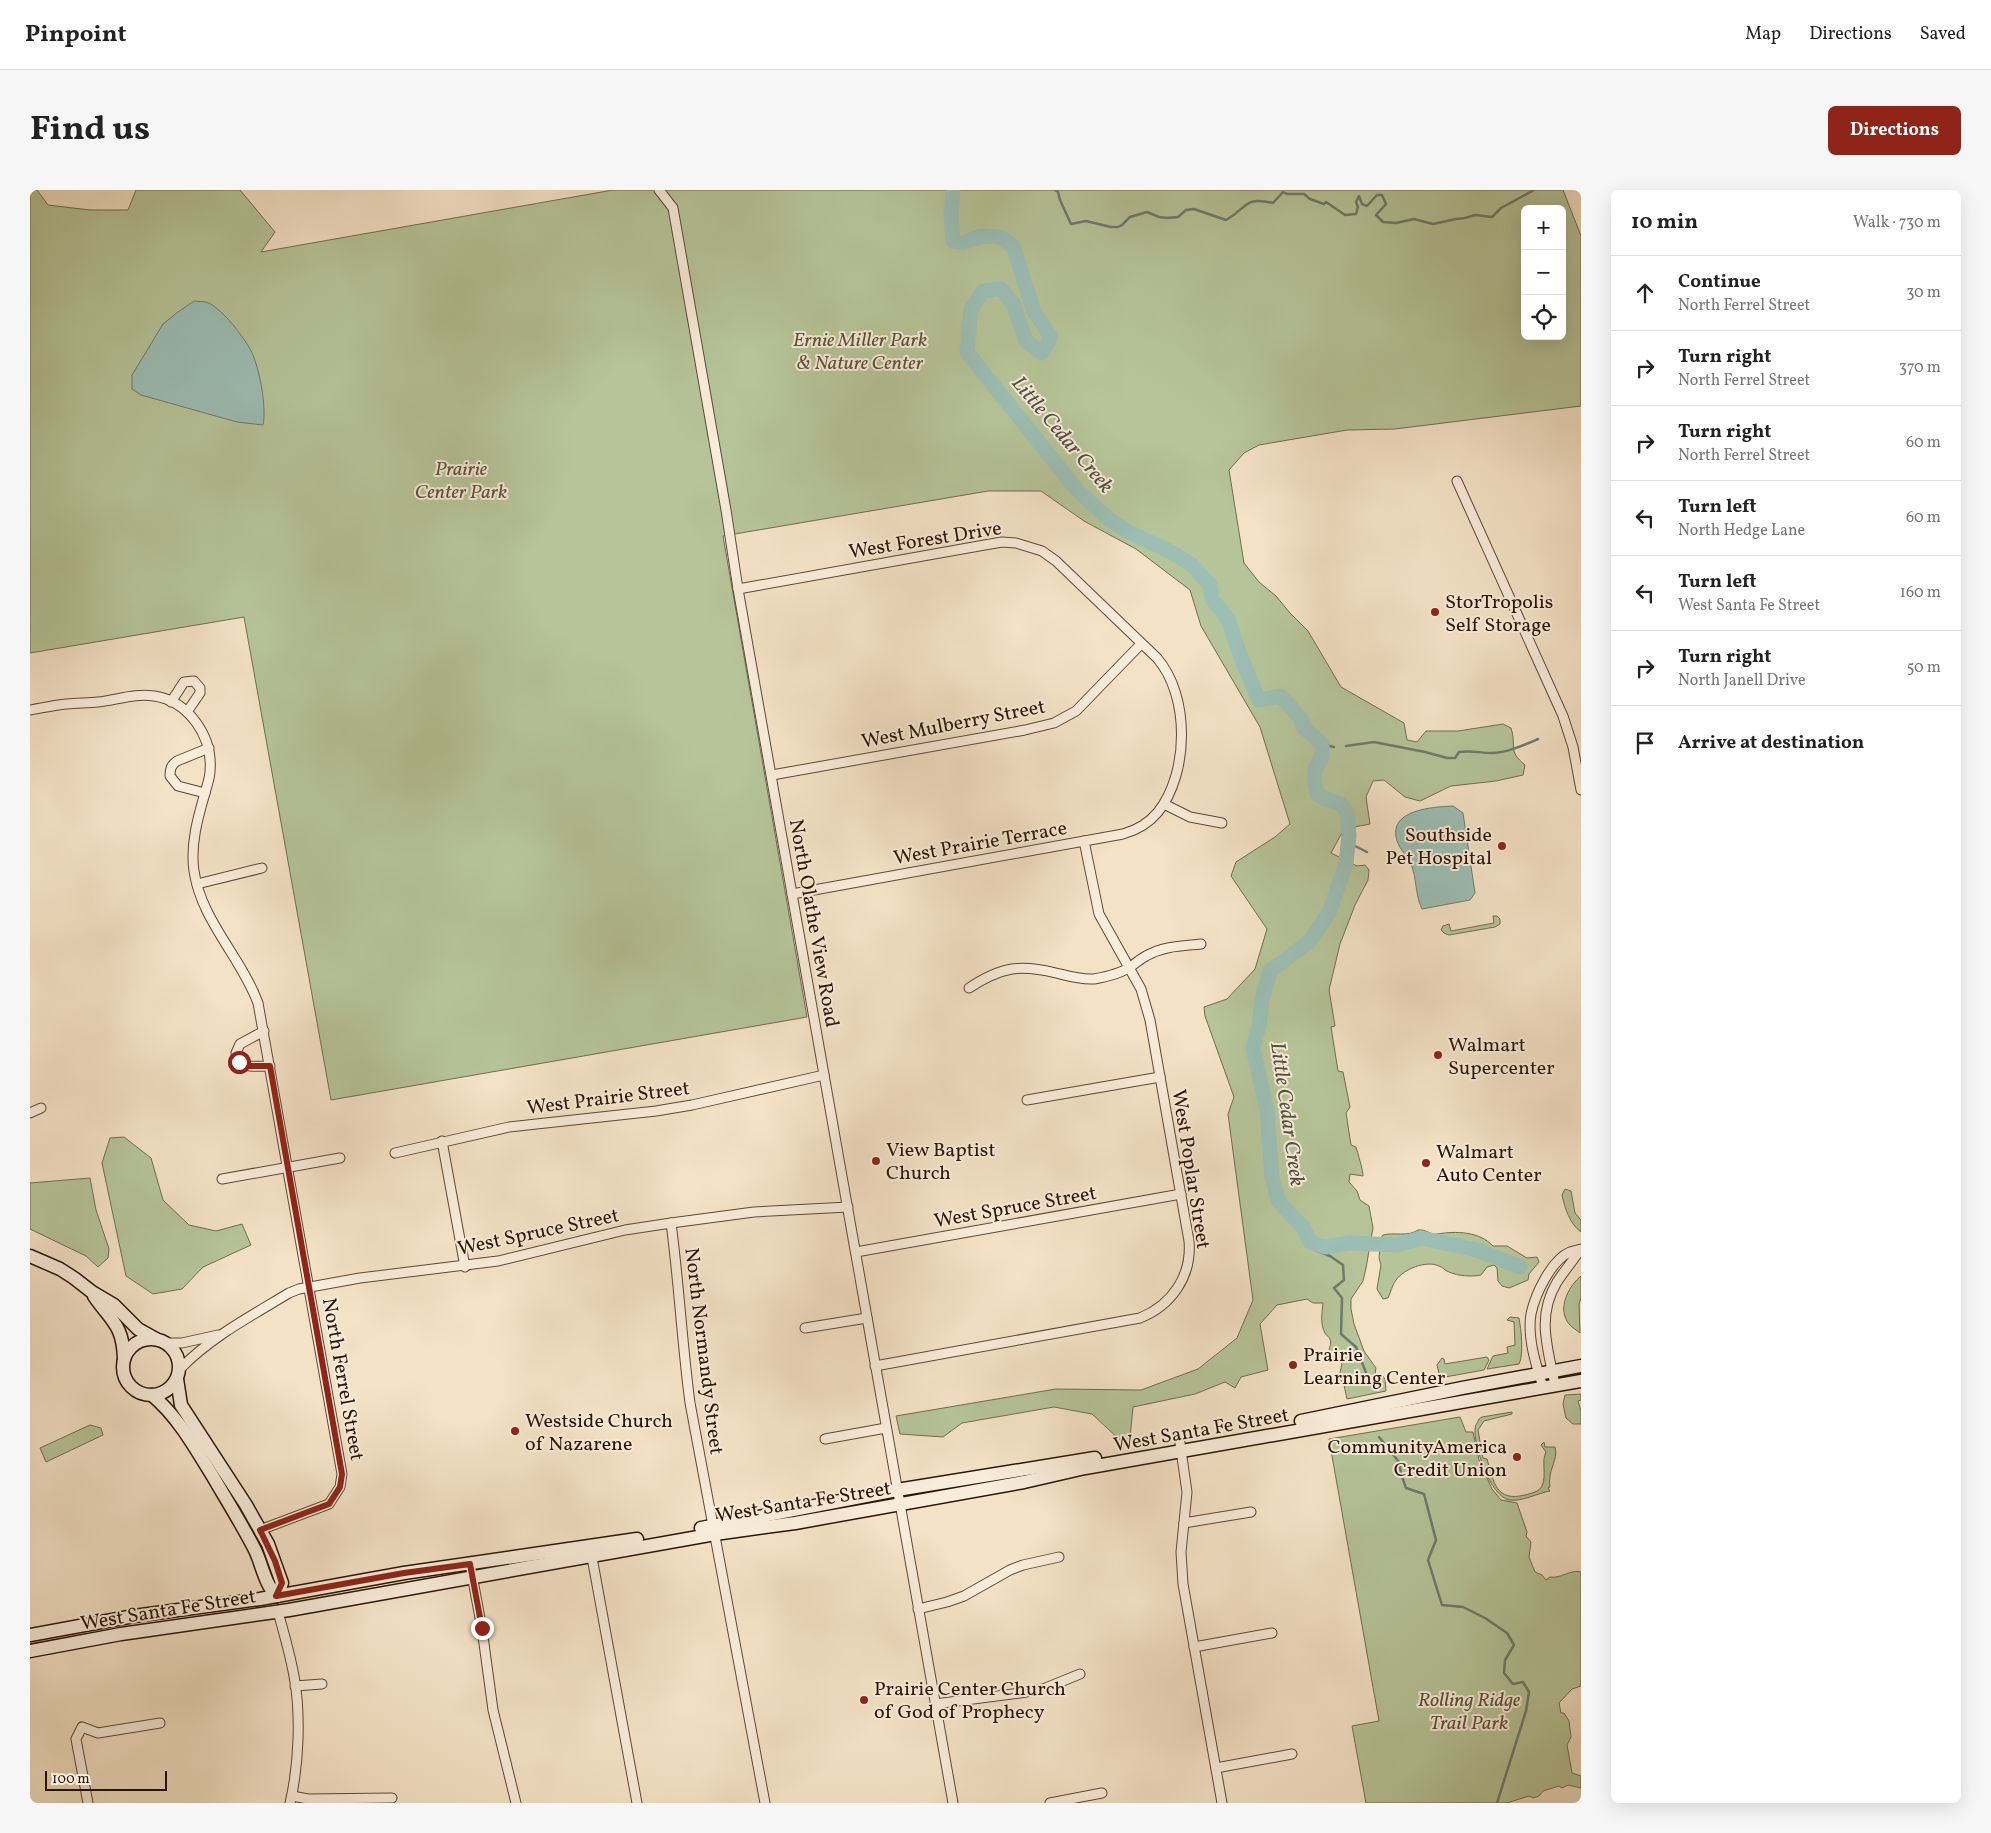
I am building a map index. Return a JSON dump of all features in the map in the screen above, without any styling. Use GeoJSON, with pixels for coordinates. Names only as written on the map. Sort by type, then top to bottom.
{"type":"FeatureCollection","features":[{"type":"Feature","properties":{"kind":"street","name":"North Olathe View Road"},"geometry":{"type":"LineString","coordinates":[[659,190],[673,208],[738,589],[953,1803]]}},
{"type":"Feature","properties":{"kind":"street"},"geometry":{"type":"LineString","coordinates":[[1457,481],[1563,716],[1573,747],[1581,790]]}},
{"type":"Feature","properties":{"kind":"street","name":"West Forest Drive"},"geometry":{"type":"LineString","coordinates":[[738,589],[1002,542],[1016,543],[1042,551],[1056,561],[1141,644]]}},
{"type":"Feature","properties":{"kind":"street","name":"West Mulberry Street"},"geometry":{"type":"LineString","coordinates":[[772,775],[1025,730],[1054,723],[1076,711],[1141,644]]}},
{"type":"Feature","properties":{"kind":"street","name":"West Prairie Terrace"},"geometry":{"type":"LineString","coordinates":[[792,894],[1123,834],[1135,830],[1152,819],[1164,804],[1173,787],[1176,776],[1182,737],[1181,711],[1166,669],[1141,644]]}},
{"type":"Feature","properties":{"kind":"street"},"geometry":{"type":"LineString","coordinates":[[30,710],[144,695],[169,701],[184,682],[194,681],[200,688],[200,693],[187,712]]}},
{"type":"Feature","properties":{"kind":"street","name":"North Ferrel Street"},"geometry":{"type":"LineString","coordinates":[[169,701],[195,719],[209,748],[210,770],[194,843],[193,857],[196,884],[208,914],[251,985],[258,1003],[342,1474],[340,1487],[329,1504],[260,1530]]}},
{"type":"Feature","properties":{"kind":"street"},"geometry":{"type":"LineString","coordinates":[[205,793],[178,786],[170,776],[170,770],[177,761],[209,748]]}},
{"type":"Feature","properties":{"kind":"street"},"geometry":{"type":"LineString","coordinates":[[1164,804],[1190,816],[1222,823]]}},
{"type":"Feature","properties":{"kind":"street","name":"West Poplar Street"},"geometry":{"type":"LineString","coordinates":[[876,1366],[1130,1321],[1147,1315],[1161,1307],[1181,1284],[1188,1264],[1189,1241],[1148,1012],[1141,989],[1099,914],[1084,841]]}},
{"type":"Feature","properties":{"kind":"street"},"geometry":{"type":"LineString","coordinates":[[196,884],[262,868]]}},
{"type":"Feature","properties":{"kind":"street"},"geometry":{"type":"LineString","coordinates":[[969,988],[989,975],[1019,968],[1037,968],[1078,978],[1092,979],[1109,976],[1129,968],[1146,956],[1171,946],[1201,944]]}},
{"type":"Feature","properties":{"kind":"street"},"geometry":{"type":"LineString","coordinates":[[264,1031],[240,1044],[236,1053],[239,1062],[243,1065],[270,1066]]}},
{"type":"Feature","properties":{"kind":"street","name":"West Prairie Street"},"geometry":{"type":"LineString","coordinates":[[395,1153],[509,1127],[656,1111],[692,1105],[824,1075]]}},
{"type":"Feature","properties":{"kind":"street"},"geometry":{"type":"LineString","coordinates":[[1028,1100],[1160,1077]]}},
{"type":"Feature","properties":{"kind":"street"},"geometry":{"type":"LineString","coordinates":[[30,1113],[41,1108]]}},
{"type":"Feature","properties":{"kind":"street"},"geometry":{"type":"LineString","coordinates":[[442,1141],[465,1266]]}},
{"type":"Feature","properties":{"kind":"street"},"geometry":{"type":"LineString","coordinates":[[222,1179],[340,1158]]}},
{"type":"Feature","properties":{"kind":"street","name":"West Spruce Street"},"geometry":{"type":"LineString","coordinates":[[856,1252],[1181,1194]]}},
{"type":"Feature","properties":{"kind":"street","name":"West Spruce Street"},"geometry":{"type":"LineString","coordinates":[[178,1374],[194,1354],[218,1335],[289,1292],[360,1278],[498,1261],[625,1230],[671,1222],[754,1212],[848,1207]]}},
{"type":"Feature","properties":{"kind":"street","name":"North Normandy Street"},"geometry":{"type":"LineString","coordinates":[[671,1222],[679,1283],[683,1353],[690,1403],[765,1803]]}},
{"type":"Feature","properties":{"kind":"street"},"geometry":{"type":"LineString","coordinates":[[1549,1386],[1553,1371],[1545,1333],[1546,1310],[1556,1283],[1580,1250]]}},
{"type":"Feature","properties":{"kind":"street"},"geometry":{"type":"LineString","coordinates":[[1549,1386],[1539,1374],[1531,1327],[1531,1314],[1547,1275],[1560,1259],[1569,1252],[1580,1250]]}},
{"type":"Feature","properties":{"kind":"street"},"geometry":{"type":"LineString","coordinates":[[30,1256],[60,1269],[114,1305],[138,1329],[161,1341],[177,1354],[181,1405],[260,1530],[275,1561],[282,1583],[276,1596]]}},
{"type":"Feature","properties":{"kind":"street"},"geometry":{"type":"LineString","coordinates":[[92,1292],[115,1322],[121,1334],[124,1360],[123,1370],[125,1379],[130,1386],[144,1394],[152,1395],[166,1391],[178,1374]]}},
{"type":"Feature","properties":{"kind":"street"},"geometry":{"type":"LineString","coordinates":[[805,1328],[867,1318]]}},
{"type":"Feature","properties":{"kind":"street","name":"West Spruce Street"},"geometry":{"type":"LineString","coordinates":[[161,1341],[182,1343],[218,1335]]}},
{"type":"Feature","properties":{"kind":"street"},"geometry":{"type":"LineString","coordinates":[[124,1360],[132,1346],[139,1341],[161,1341]]}},
{"type":"Feature","properties":{"kind":"street","name":"West Santa Fe Street"},"geometry":{"type":"LineString","coordinates":[[715,1530],[795,1522],[900,1504],[1462,1388],[1581,1366]]}},
{"type":"Feature","properties":{"kind":"street","name":"West Santa Fe Street"},"geometry":{"type":"LineString","coordinates":[[30,1651],[102,1637],[278,1612],[471,1571],[715,1530],[897,1490],[1181,1447],[1581,1381]]}},
{"type":"Feature","properties":{"kind":"street"},"geometry":{"type":"LineString","coordinates":[[152,1395],[166,1407],[182,1427],[248,1536],[269,1587],[276,1596],[295,1686],[297,1705],[297,1756],[291,1800],[392,1798]]}},
{"type":"Feature","properties":{"kind":"street"},"geometry":{"type":"LineString","coordinates":[[825,1439],[886,1428]]}},
{"type":"Feature","properties":{"kind":"street"},"geometry":{"type":"LineString","coordinates":[[1181,1447],[1187,1492],[1181,1567],[1222,1803]]}},
{"type":"Feature","properties":{"kind":"street"},"geometry":{"type":"LineString","coordinates":[[1184,1523],[1251,1512]]}},
{"type":"Feature","properties":{"kind":"street"},"geometry":{"type":"LineString","coordinates":[[590,1552],[637,1803]]}},
{"type":"Feature","properties":{"kind":"street"},"geometry":{"type":"LineString","coordinates":[[918,1609],[964,1596],[1010,1570],[1023,1565],[1059,1557]]}},
{"type":"Feature","properties":{"kind":"street"},"geometry":{"type":"LineString","coordinates":[[471,1571],[482,1628],[493,1710],[516,1803]]}},
{"type":"Feature","properties":{"kind":"street","name":"West Santa Fe Street"},"geometry":{"type":"LineString","coordinates":[[30,1635],[134,1616],[276,1596],[404,1573],[471,1571]]}},
{"type":"Feature","properties":{"kind":"street"},"geometry":{"type":"LineString","coordinates":[[1194,1647],[1272,1633]]}},
{"type":"Feature","properties":{"kind":"street"},"geometry":{"type":"LineString","coordinates":[[935,1704],[1020,1694],[1044,1689],[1080,1674]]}},
{"type":"Feature","properties":{"kind":"street"},"geometry":{"type":"LineString","coordinates":[[295,1686],[322,1684]]}},
{"type":"Feature","properties":{"kind":"street"},"geometry":{"type":"LineString","coordinates":[[88,1803],[76,1739],[82,1727],[98,1733],[160,1723]]}},
{"type":"Feature","properties":{"kind":"street"},"geometry":{"type":"LineString","coordinates":[[1216,1768],[1292,1754]]}},
{"type":"Feature","properties":{"kind":"street"},"geometry":{"type":"LineString","coordinates":[[1050,1803],[1102,1793]]}},
{"type":"Feature","properties":{"kind":"green space"},"geometry":{"type":"Polygon","coordinates":[[[30,190],[37,190],[48,205],[90,210],[128,210],[136,190],[240,190],[275,232],[261,252],[613,190],[1563,190],[1581,236],[1581,406],[1395,429],[1347,430],[1259,445],[1244,453],[1229,470],[1244,563],[1259,582],[1276,596],[1308,631],[1341,687],[1404,723],[1407,740],[1417,742],[1426,731],[1458,731],[1503,724],[1511,728],[1514,752],[1525,765],[1523,775],[1496,781],[1451,786],[1420,801],[1405,797],[1384,780],[1373,781],[1366,797],[1370,824],[1344,829],[1331,853],[1357,866],[1365,865],[1369,870],[1368,880],[1355,905],[1340,944],[1329,990],[1335,1026],[1331,1027],[1338,1071],[1343,1072],[1350,1107],[1346,1113],[1351,1145],[1356,1147],[1363,1173],[1363,1176],[1350,1174],[1349,1182],[1357,1191],[1360,1200],[1369,1206],[1373,1228],[1363,1281],[1351,1299],[1351,1309],[1354,1324],[1364,1351],[1376,1368],[1375,1373],[1382,1375],[1385,1379],[1386,1391],[1347,1399],[1344,1385],[1339,1377],[1342,1364],[1338,1359],[1332,1363],[1329,1355],[1331,1342],[1322,1326],[1323,1303],[1313,1303],[1307,1299],[1277,1305],[1260,1324],[1268,1370],[1241,1377],[1235,1388],[1225,1382],[1195,1394],[1133,1407],[1130,1438],[1121,1441],[1092,1414],[1054,1407],[962,1423],[943,1437],[900,1434],[896,1416],[1056,1389],[1141,1390],[1198,1369],[1237,1338],[1253,1300],[1228,1114],[1234,1097],[1205,1016],[1204,1007],[1227,999],[1255,969],[1267,929],[1231,876],[1236,862],[1275,837],[1290,824],[1260,727],[1201,626],[1190,590],[1136,549],[1084,521],[1041,491],[988,491],[723,536],[807,1017],[331,1100],[244,617],[30,653],[30,190]]]}},
{"type":"Feature","properties":{"kind":"green space"},"geometry":{"type":"Polygon","coordinates":[[[1493,916],[1497,916],[1500,919],[1500,924],[1495,927],[1449,935],[1441,930],[1443,926],[1449,924],[1451,931],[1494,923],[1493,916]]]}},
{"type":"Feature","properties":{"kind":"green space"},"geometry":{"type":"Polygon","coordinates":[[[124,1137],[151,1158],[163,1200],[189,1225],[216,1231],[242,1224],[251,1245],[203,1267],[182,1289],[153,1294],[126,1276],[102,1163],[110,1138],[124,1137]]]}},
{"type":"Feature","properties":{"kind":"green space"},"geometry":{"type":"Polygon","coordinates":[[[90,1178],[96,1210],[109,1249],[108,1258],[98,1267],[86,1256],[30,1229],[30,1183],[90,1178]]]}},
{"type":"Feature","properties":{"kind":"green space"},"geometry":{"type":"Polygon","coordinates":[[[1565,1189],[1571,1191],[1575,1213],[1581,1220],[1581,1232],[1574,1225],[1566,1211],[1562,1195],[1565,1189]]]}},
{"type":"Feature","properties":{"kind":"green space"},"geometry":{"type":"Polygon","coordinates":[[[1418,1230],[1435,1234],[1467,1233],[1481,1237],[1493,1246],[1507,1246],[1527,1258],[1537,1257],[1539,1262],[1529,1274],[1528,1280],[1509,1288],[1502,1286],[1498,1281],[1497,1268],[1494,1265],[1487,1267],[1481,1275],[1469,1276],[1446,1271],[1434,1264],[1422,1265],[1404,1272],[1393,1284],[1388,1298],[1383,1299],[1377,1289],[1381,1265],[1379,1258],[1381,1238],[1387,1234],[1405,1234],[1418,1230]]]}},
{"type":"Feature","properties":{"kind":"green space"},"geometry":{"type":"Polygon","coordinates":[[[1581,1276],[1581,1298],[1579,1304],[1580,1333],[1567,1321],[1564,1307],[1567,1295],[1573,1284],[1581,1276]]]}},
{"type":"Feature","properties":{"kind":"green space"},"geometry":{"type":"Polygon","coordinates":[[[1510,1317],[1519,1318],[1522,1348],[1521,1360],[1519,1364],[1487,1369],[1493,1356],[1508,1353],[1507,1347],[1515,1345],[1514,1322],[1507,1320],[1510,1317]]]}},
{"type":"Feature","properties":{"kind":"green space"},"geometry":{"type":"Polygon","coordinates":[[[1487,1357],[1489,1360],[1484,1370],[1440,1378],[1437,1365],[1442,1358],[1445,1364],[1487,1357]]]}},
{"type":"Feature","properties":{"kind":"green space"},"geometry":{"type":"Polygon","coordinates":[[[1581,1394],[1581,1400],[1578,1401],[1581,1411],[1581,1424],[1573,1424],[1566,1418],[1563,1404],[1565,1395],[1581,1394]]]}},
{"type":"Feature","properties":{"kind":"green space"},"geometry":{"type":"Polygon","coordinates":[[[1512,1412],[1512,1414],[1484,1421],[1478,1430],[1483,1458],[1487,1459],[1494,1483],[1502,1493],[1508,1496],[1515,1496],[1530,1494],[1539,1490],[1544,1477],[1546,1452],[1541,1445],[1544,1442],[1545,1447],[1555,1447],[1556,1452],[1550,1475],[1550,1487],[1548,1488],[1550,1491],[1525,1499],[1509,1500],[1496,1490],[1484,1469],[1477,1447],[1475,1429],[1479,1419],[1482,1417],[1512,1412]]]}},
{"type":"Feature","properties":{"kind":"green space","name":"Rolling Ridge Trail Park"},"geometry":{"type":"Polygon","coordinates":[[[1460,1417],[1466,1432],[1473,1432],[1479,1460],[1492,1489],[1501,1500],[1517,1503],[1527,1532],[1526,1536],[1531,1542],[1529,1557],[1535,1572],[1542,1575],[1546,1580],[1550,1577],[1558,1577],[1577,1571],[1581,1572],[1581,1686],[1572,1689],[1559,1703],[1561,1713],[1564,1713],[1569,1721],[1571,1737],[1567,1745],[1572,1773],[1581,1776],[1581,1788],[1568,1785],[1562,1788],[1559,1786],[1543,1791],[1539,1796],[1533,1798],[1529,1796],[1507,1803],[1366,1803],[1352,1726],[1379,1721],[1329,1439],[1460,1417]]]}},
{"type":"Feature","properties":{"kind":"green space"},"geometry":{"type":"Polygon","coordinates":[[[90,1425],[101,1428],[103,1435],[46,1462],[40,1448],[90,1425]]]}},
{"type":"Feature","properties":{"kind":"water"},"geometry":{"type":"Polygon","coordinates":[[[194,301],[209,303],[221,312],[250,349],[261,386],[264,408],[263,425],[237,422],[141,395],[132,389],[132,375],[163,324],[194,301]]]}},
{"type":"Feature","properties":{"kind":"water"},"geometry":{"type":"Polygon","coordinates":[[[1453,806],[1463,813],[1475,893],[1470,900],[1422,909],[1413,870],[1398,844],[1396,830],[1399,822],[1405,816],[1414,812],[1435,807],[1453,806]]]}},
{"type":"Feature","properties":{"kind":"waterway","name":"Little Cedar Creek"},"geometry":{"type":"LineString","coordinates":[[953,190],[951,214],[953,241],[963,243],[981,236],[1000,237],[1013,246],[1034,311],[1051,337],[1042,353],[1026,341],[1013,303],[1001,289],[983,291],[971,309],[967,352],[1077,490],[1110,520],[1192,565],[1210,585],[1212,599],[1228,619],[1241,658],[1259,700],[1281,696],[1302,720],[1303,727],[1322,744],[1322,757],[1315,769],[1314,779],[1317,793],[1323,798],[1341,804],[1347,813],[1349,835],[1346,864],[1329,913],[1309,942],[1270,971],[1262,1000],[1259,1026],[1253,1048],[1267,1110],[1272,1178],[1279,1202],[1303,1227],[1310,1242],[1325,1247],[1349,1243],[1397,1245],[1421,1238],[1477,1250],[1520,1267]]}},
{"type":"Feature","properties":{"kind":"waterway"},"geometry":{"type":"LineString","coordinates":[[1055,190],[1058,192],[1071,224],[1086,221],[1111,227],[1118,227],[1130,217],[1147,212],[1167,218],[1178,217],[1186,210],[1194,209],[1226,220],[1246,204],[1256,201],[1273,203],[1283,192],[1287,194],[1304,194],[1310,199],[1324,204],[1326,202],[1345,215],[1356,214],[1358,207],[1356,202],[1359,196],[1362,204],[1367,206],[1377,195],[1382,195],[1386,204],[1376,215],[1383,222],[1396,223],[1414,219],[1433,224],[1475,215],[1492,217],[1501,208],[1534,190]]}},
{"type":"Feature","properties":{"kind":"waterway"},"geometry":{"type":"LineString","coordinates":[[1346,746],[1374,742],[1447,758],[1455,758],[1459,752],[1497,753],[1538,739]]}},
{"type":"Feature","properties":{"kind":"waterway"},"geometry":{"type":"LineString","coordinates":[[1322,744],[1334,747]]}},
{"type":"Feature","properties":{"kind":"waterway"},"geometry":{"type":"LineString","coordinates":[[1349,843],[1367,852]]}},
{"type":"Feature","properties":{"kind":"waterway"},"geometry":{"type":"LineString","coordinates":[[1310,1242],[1315,1250],[1330,1256],[1343,1265],[1344,1280],[1334,1288],[1342,1298],[1341,1334],[1356,1347],[1370,1383]]}},
{"type":"Feature","properties":{"kind":"waterway"},"geometry":{"type":"LineString","coordinates":[[1379,1437],[1399,1462],[1406,1488],[1424,1494],[1436,1540],[1428,1560],[1442,1605],[1463,1607],[1485,1618],[1507,1633],[1514,1645],[1505,1660],[1504,1673],[1513,1684],[1523,1682],[1529,1692],[1526,1711],[1497,1803]]}},
{"type":"Feature","properties":{"kind":"place","name":"StorTropolis Self Storage"},"geometry":{"type":"Point","coordinates":[1435,612]}},
{"type":"Feature","properties":{"kind":"place","name":"Southside Pet Hospital"},"geometry":{"type":"Point","coordinates":[1502,846]}},
{"type":"Feature","properties":{"kind":"place","name":"Walmart Supercenter"},"geometry":{"type":"Point","coordinates":[1438,1055]}},
{"type":"Feature","properties":{"kind":"place","name":"View Baptist Church"},"geometry":{"type":"Point","coordinates":[876,1161]}},
{"type":"Feature","properties":{"kind":"place","name":"Walmart Auto Center"},"geometry":{"type":"Point","coordinates":[1426,1163]}},
{"type":"Feature","properties":{"kind":"place","name":"Prairie Learning Center"},"geometry":{"type":"Point","coordinates":[1293,1365]}},
{"type":"Feature","properties":{"kind":"place","name":"Westside Church of Nazarene"},"geometry":{"type":"Point","coordinates":[515,1431]}},
{"type":"Feature","properties":{"kind":"place","name":"CommunityAmerica Credit Union"},"geometry":{"type":"Point","coordinates":[1517,1457]}},
{"type":"Feature","properties":{"kind":"place","name":"Prairie Center Church of God of Prophecy"},"geometry":{"type":"Point","coordinates":[864,1700]}},
{"type":"Feature","properties":{"kind":"route"},"geometry":{"type":"LineString","coordinates":[[239,1062],[247,1066],[270,1066],[342,1474],[340,1487],[329,1504],[260,1530],[268,1544],[282,1583],[276,1596],[404,1573],[470,1564],[482,1628]]}},
{"type":"Feature","properties":{"kind":"park label","name":"Ernie Miller Park & Nature Center"},"geometry":{"type":"Point","coordinates":[860,350]}},
{"type":"Feature","properties":{"kind":"park label","name":"Prairie Center Park"},"geometry":{"type":"Point","coordinates":[461,480]}}]}
